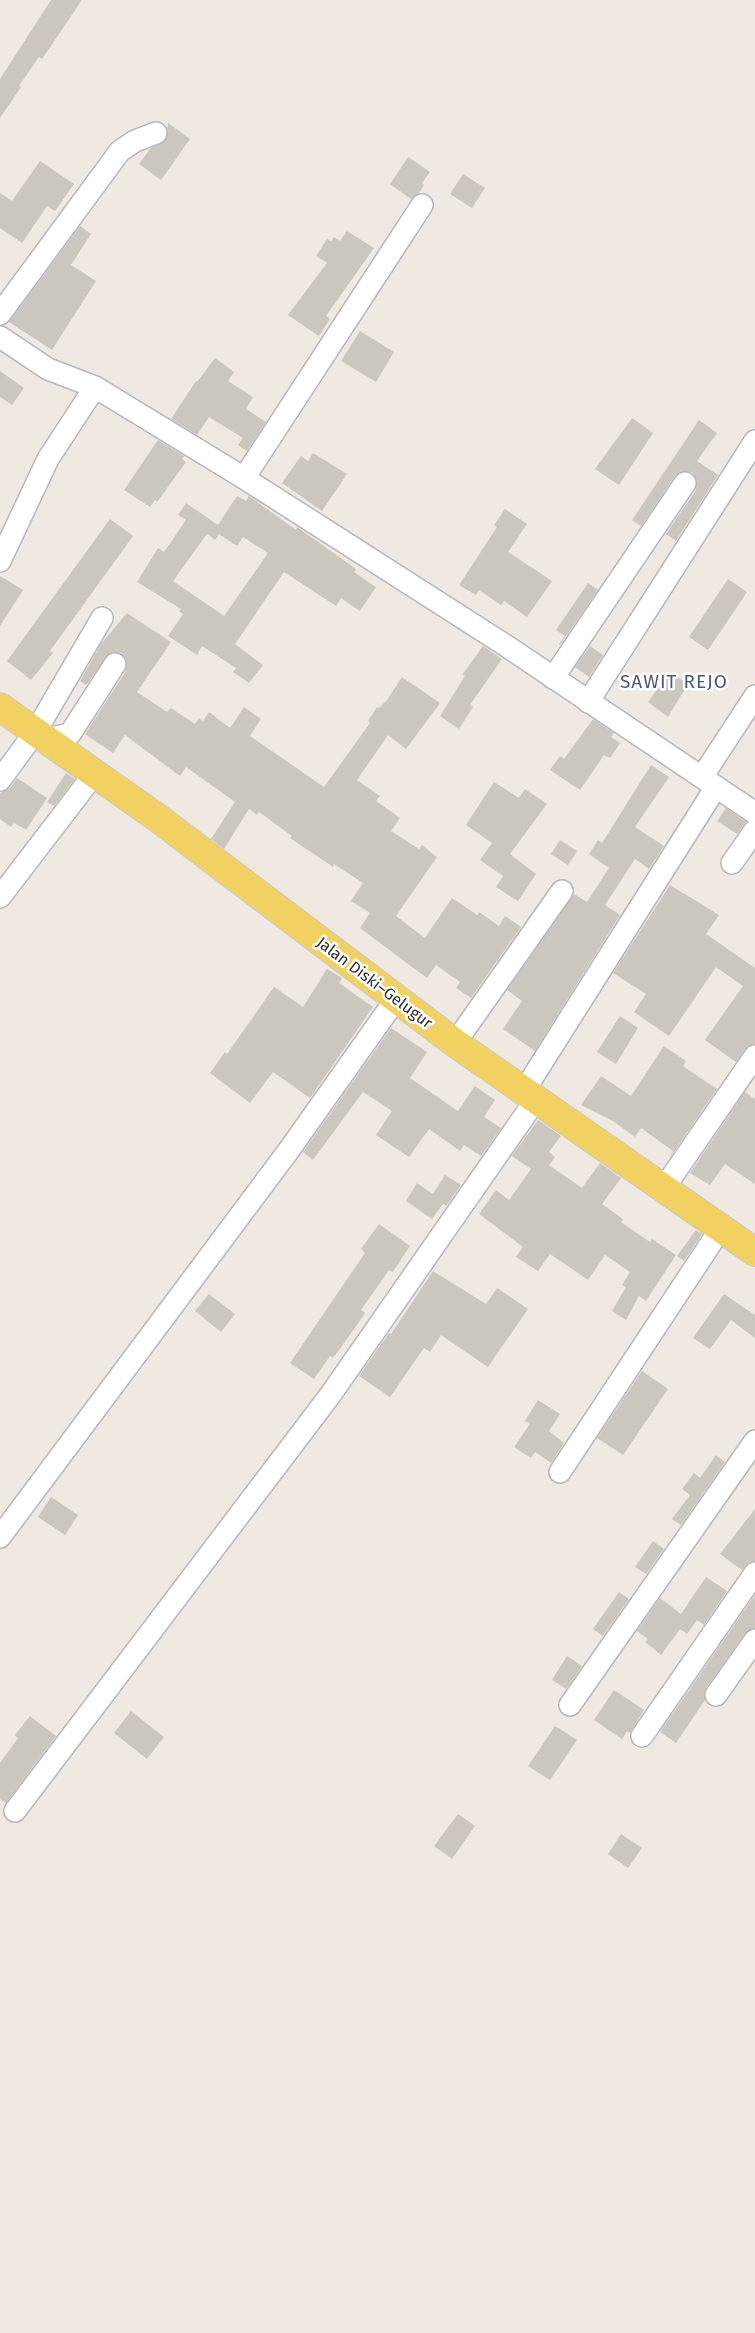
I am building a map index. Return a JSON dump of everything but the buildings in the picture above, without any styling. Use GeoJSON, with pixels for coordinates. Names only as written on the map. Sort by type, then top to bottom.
{"type":"FeatureCollection","features":[{"type":"Feature","properties":{"kind":"main road","name":"Jalan Diski–Gelugur"},"geometry":{"type":"LineString","coordinates":[[0,707],[95,773],[233,874],[455,1043],[755,1252]]}},
{"type":"Feature","properties":{"kind":"street"},"geometry":{"type":"LineString","coordinates":[[0,314],[120,151],[135,141],[156,133]]}},
{"type":"Feature","properties":{"kind":"street"},"geometry":{"type":"LineString","coordinates":[[244,478],[422,205]]}},
{"type":"Feature","properties":{"kind":"street"},"geometry":{"type":"LineString","coordinates":[[0,337],[48,369],[95,387],[244,478],[506,645],[552,678],[755,813]]}},
{"type":"Feature","properties":{"kind":"street"},"geometry":{"type":"LineString","coordinates":[[0,561],[48,459],[95,387]]}},
{"type":"Feature","properties":{"kind":"street"},"geometry":{"type":"LineString","coordinates":[[588,702],[755,441]]}},
{"type":"Feature","properties":{"kind":"street"},"geometry":{"type":"LineString","coordinates":[[552,678],[685,483]]}},
{"type":"Feature","properties":{"kind":"street"},"geometry":{"type":"LineString","coordinates":[[0,780],[41,735],[102,618]]}},
{"type":"Feature","properties":{"kind":"street"},"geometry":{"type":"LineString","coordinates":[[41,735],[70,734],[115,664]]}},
{"type":"Feature","properties":{"kind":"street"},"geometry":{"type":"LineString","coordinates":[[15,1811],[330,1394],[530,1095],[709,782],[755,696]]}},
{"type":"Feature","properties":{"kind":"street"},"geometry":{"type":"LineString","coordinates":[[0,897],[95,773]]}},
{"type":"Feature","properties":{"kind":"street"},"geometry":{"type":"LineString","coordinates":[[732,863],[755,830]]}},
{"type":"Feature","properties":{"kind":"street"},"geometry":{"type":"LineString","coordinates":[[455,1043],[562,891]]}},
{"type":"Feature","properties":{"kind":"street"},"geometry":{"type":"LineString","coordinates":[[0,1537],[289,1150],[396,999]]}},
{"type":"Feature","properties":{"kind":"street"},"geometry":{"type":"LineString","coordinates":[[664,1188],[755,1056]]}},
{"type":"Feature","properties":{"kind":"street"},"geometry":{"type":"LineString","coordinates":[[560,1472],[721,1228]]}},
{"type":"Feature","properties":{"kind":"street"},"geometry":{"type":"LineString","coordinates":[[570,1705],[755,1441]]}},
{"type":"Feature","properties":{"kind":"street"},"geometry":{"type":"LineString","coordinates":[[642,1736],[755,1573]]}},
{"type":"Feature","properties":{"kind":"street"},"geometry":{"type":"LineString","coordinates":[[716,1695],[755,1640]]}},
{"type":"Feature","properties":{"kind":"district","name":"SAWIT REJO"},"geometry":{"type":"Point","coordinates":[674,681]}}]}
